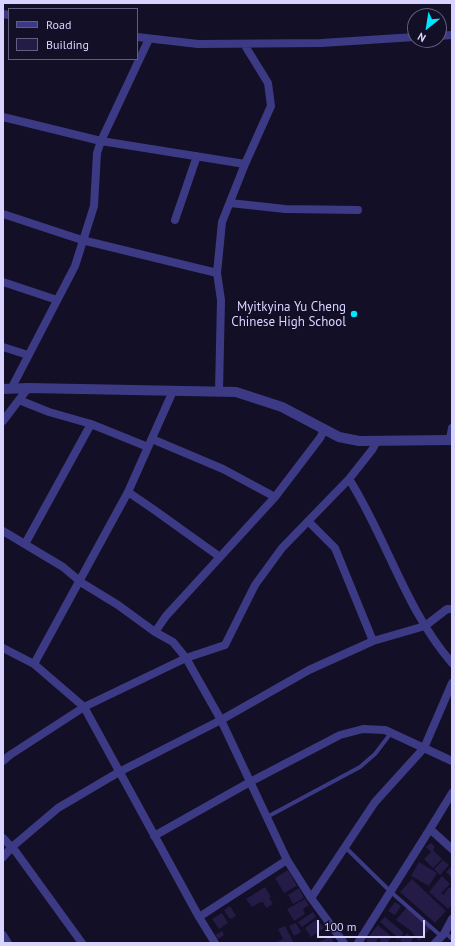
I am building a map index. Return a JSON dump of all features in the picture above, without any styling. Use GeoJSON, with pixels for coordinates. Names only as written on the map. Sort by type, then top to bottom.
{"type":"FeatureCollection","features":[{"type":"Feature","properties":{"kind":"street"},"geometry":{"type":"LineString","coordinates":[[138,37],[198,44],[321,43],[407,38]]}},
{"type":"Feature","properties":{"kind":"street"},"geometry":{"type":"LineString","coordinates":[[7,389],[28,355],[75,266],[94,206],[97,153],[101,141],[149,39]]}},
{"type":"Feature","properties":{"kind":"street"},"geometry":{"type":"LineString","coordinates":[[219,392],[221,300],[217,273],[222,222],[245,164],[271,106],[268,83],[244,44]]}},
{"type":"Feature","properties":{"kind":"street"},"geometry":{"type":"LineString","coordinates":[[3,117],[101,141],[245,164]]}},
{"type":"Feature","properties":{"kind":"street"},"geometry":{"type":"LineString","coordinates":[[175,220],[197,156]]}},
{"type":"Feature","properties":{"kind":"street"},"geometry":{"type":"LineString","coordinates":[[230,203],[285,209],[358,210]]}},
{"type":"Feature","properties":{"kind":"street"},"geometry":{"type":"LineString","coordinates":[[3,214],[82,240],[217,273]]}},
{"type":"Feature","properties":{"kind":"street"},"geometry":{"type":"LineString","coordinates":[[3,282],[57,300]]}},
{"type":"Feature","properties":{"kind":"street"},"geometry":{"type":"LineString","coordinates":[[3,347],[28,355]]}},
{"type":"Feature","properties":{"kind":"street"},"geometry":{"type":"LineString","coordinates":[[7,389],[28,388],[236,392],[282,407],[339,437],[359,441],[451,440],[452,428]]}},
{"type":"Feature","properties":{"kind":"street"},"geometry":{"type":"LineString","coordinates":[[3,421],[28,388]]}},
{"type":"Feature","properties":{"kind":"street"},"geometry":{"type":"LineString","coordinates":[[34,664],[128,492],[173,391]]}},
{"type":"Feature","properties":{"kind":"street"},"geometry":{"type":"LineString","coordinates":[[19,400],[49,412],[91,424],[148,447]]}},
{"type":"Feature","properties":{"kind":"street"},"geometry":{"type":"LineString","coordinates":[[25,544],[91,424]]}},
{"type":"Feature","properties":{"kind":"street"},"geometry":{"type":"LineString","coordinates":[[155,632],[166,616],[276,497],[316,444],[324,430]]}},
{"type":"Feature","properties":{"kind":"street"},"geometry":{"type":"LineString","coordinates":[[152,439],[223,469],[276,497]]}},
{"type":"Feature","properties":{"kind":"street"},"geometry":{"type":"LineString","coordinates":[[3,761],[84,707],[186,658],[225,645],[255,585],[282,548],[349,479],[372,450],[377,441]]}},
{"type":"Feature","properties":{"kind":"street"},"geometry":{"type":"LineString","coordinates":[[349,479],[361,497],[405,591],[425,626],[441,650],[452,663]]}},
{"type":"Feature","properties":{"kind":"street"},"geometry":{"type":"LineString","coordinates":[[128,492],[220,557]]}},
{"type":"Feature","properties":{"kind":"street"},"geometry":{"type":"LineString","coordinates":[[308,521],[335,548],[373,641]]}},
{"type":"Feature","properties":{"kind":"street"},"geometry":{"type":"LineString","coordinates":[[3,531],[62,567],[155,632],[173,642],[186,658],[221,720],[287,860],[311,898],[344,943]]}},
{"type":"Feature","properties":{"kind":"street"},"geometry":{"type":"LineString","coordinates":[[3,857],[12,847],[58,808],[119,772],[221,720],[309,670],[373,641],[425,626],[447,609],[452,609]]}},
{"type":"Feature","properties":{"kind":"street"},"geometry":{"type":"LineString","coordinates":[[3,648],[34,664],[84,707],[154,836],[215,943]]}},
{"type":"Feature","properties":{"kind":"street"},"geometry":{"type":"LineString","coordinates":[[311,898],[375,802],[424,748],[452,683]]}},
{"type":"Feature","properties":{"kind":"street"},"geometry":{"type":"LineString","coordinates":[[154,836],[250,782],[340,735],[363,729],[385,730],[452,761]]}},
{"type":"Feature","properties":{"kind":"street"},"geometry":{"type":"LineString","coordinates":[[361,942],[452,793]]}},
{"type":"Feature","properties":{"kind":"street"},"geometry":{"type":"LineString","coordinates":[[430,829],[452,849]]}},
{"type":"Feature","properties":{"kind":"street"},"geometry":{"type":"LineString","coordinates":[[3,838],[12,847],[82,943]]}},
{"type":"Feature","properties":{"kind":"street"},"geometry":{"type":"LineString","coordinates":[[199,917],[287,860]]}},
{"type":"Feature","properties":{"kind":"street"},"geometry":{"type":"LineString","coordinates":[[435,943],[443,934],[452,919]]}},
{"type":"Feature","properties":{"kind":"street"},"geometry":{"type":"LineString","coordinates":[[3,935],[8,943]]}},
{"type":"Feature","properties":{"kind":"lane"},"geometry":{"type":"LineString","coordinates":[[266,817],[360,767],[375,754],[391,733]]}},
{"type":"Feature","properties":{"kind":"lane"},"geometry":{"type":"LineString","coordinates":[[345,847],[391,892],[443,934],[452,939]]}},
{"type":"Feature","properties":{"kind":"building"},"geometry":{"type":"Polygon","coordinates":[[[431,843],[435,847],[433,850],[442,859],[433,868],[424,859],[431,852],[426,847],[431,843]]]}},
{"type":"Feature","properties":{"kind":"building"},"geometry":{"type":"Polygon","coordinates":[[[443,860],[449,865],[440,875],[434,869],[443,860]]]}},
{"type":"Feature","properties":{"kind":"building"},"geometry":{"type":"Polygon","coordinates":[[[419,862],[437,873],[429,886],[411,876],[419,862]]]}},
{"type":"Feature","properties":{"kind":"building"},"geometry":{"type":"Polygon","coordinates":[[[452,866],[452,878],[446,872],[452,866]]]}},
{"type":"Feature","properties":{"kind":"building"},"geometry":{"type":"Polygon","coordinates":[[[288,870],[297,886],[284,893],[275,878],[288,870]]]}},
{"type":"Feature","properties":{"kind":"building"},"geometry":{"type":"Polygon","coordinates":[[[442,876],[450,884],[441,893],[444,895],[450,887],[452,889],[452,905],[448,909],[429,892],[442,876]]]}},
{"type":"Feature","properties":{"kind":"building"},"geometry":{"type":"Polygon","coordinates":[[[412,879],[446,911],[435,923],[400,892],[412,879]]]}},
{"type":"Feature","properties":{"kind":"building"},"geometry":{"type":"Polygon","coordinates":[[[265,887],[273,904],[266,908],[263,902],[261,902],[252,907],[246,899],[265,887]]]}},
{"type":"Feature","properties":{"kind":"building"},"geometry":{"type":"Polygon","coordinates":[[[299,888],[304,898],[293,904],[288,895],[299,888]]]}},
{"type":"Feature","properties":{"kind":"building"},"geometry":{"type":"Polygon","coordinates":[[[305,899],[309,905],[303,909],[305,914],[294,921],[287,909],[305,899]]]}},
{"type":"Feature","properties":{"kind":"building"},"geometry":{"type":"Polygon","coordinates":[[[395,902],[401,906],[395,915],[388,911],[395,902]]]}},
{"type":"Feature","properties":{"kind":"building"},"geometry":{"type":"Polygon","coordinates":[[[230,906],[236,916],[230,919],[224,910],[230,906]]]}},
{"type":"Feature","properties":{"kind":"building"},"geometry":{"type":"Polygon","coordinates":[[[407,907],[431,928],[419,941],[410,930],[396,920],[407,907]]]}},
{"type":"Feature","properties":{"kind":"building"},"geometry":{"type":"Polygon","coordinates":[[[313,912],[316,917],[302,927],[298,922],[313,912]]]}},
{"type":"Feature","properties":{"kind":"building"},"geometry":{"type":"Polygon","coordinates":[[[222,913],[228,923],[219,929],[212,919],[222,913]]]}},
{"type":"Feature","properties":{"kind":"building"},"geometry":{"type":"Polygon","coordinates":[[[385,917],[404,933],[398,940],[395,937],[396,936],[380,922],[385,917]]]}},
{"type":"Feature","properties":{"kind":"building"},"geometry":{"type":"Polygon","coordinates":[[[317,919],[324,928],[311,937],[305,928],[317,919]]]}},
{"type":"Feature","properties":{"kind":"building"},"geometry":{"type":"Polygon","coordinates":[[[296,923],[301,932],[294,936],[289,926],[296,923]]]}},
{"type":"Feature","properties":{"kind":"building"},"geometry":{"type":"Polygon","coordinates":[[[378,925],[392,937],[387,943],[379,943],[381,940],[379,938],[374,943],[369,943],[366,940],[378,925]]]}},
{"type":"Feature","properties":{"kind":"building"},"geometry":{"type":"Polygon","coordinates":[[[285,926],[294,943],[275,943],[283,939],[278,929],[285,926]]]}},
{"type":"Feature","properties":{"kind":"building"},"geometry":{"type":"Polygon","coordinates":[[[222,931],[224,935],[218,939],[215,935],[222,931]]]}},
{"type":"Feature","properties":{"kind":"building"},"geometry":{"type":"Polygon","coordinates":[[[407,933],[413,939],[410,943],[403,943],[400,940],[407,933]]]}},
{"type":"Feature","properties":{"kind":"building"},"geometry":{"type":"Polygon","coordinates":[[[331,936],[334,943],[317,943],[331,936]]]}},
{"type":"Feature","properties":{"kind":"place","name":"Myitkyina Yu Cheng Chinese High School"},"geometry":{"type":"Point","coordinates":[354,314]}}]}
